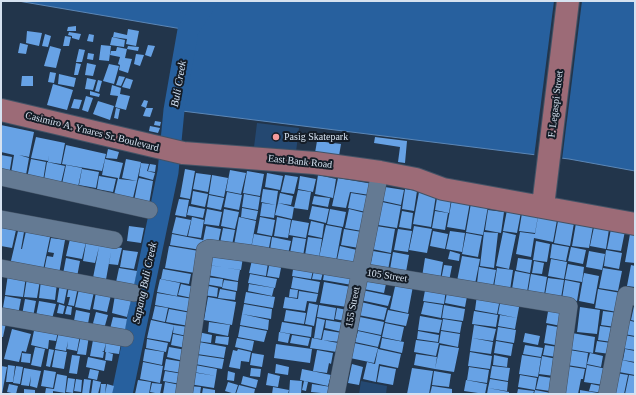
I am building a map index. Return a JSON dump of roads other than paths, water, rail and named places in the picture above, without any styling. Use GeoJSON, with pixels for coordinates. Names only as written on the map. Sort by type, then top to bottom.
{"type":"FeatureCollection","features":[{"type":"Feature","properties":{"kind":"main road","name":"F. Legaspi Street"},"geometry":{"type":"LineString","coordinates":[[544,199],[568,1]]}},
{"type":"Feature","properties":{"kind":"main road","name":"Casimiro A. Ynares Sr. Boulevard"},"geometry":{"type":"LineString","coordinates":[[1,110],[183,154]]}},
{"type":"Feature","properties":{"kind":"main road","name":"East Bank Road"},"geometry":{"type":"LineString","coordinates":[[183,154],[315,163],[416,178],[443,189],[635,208]]}},
{"type":"Feature","properties":{"kind":"main road","name":"East Bank Road"},"geometry":{"type":"LineString","coordinates":[[544,199],[635,224]]}},
{"type":"Feature","properties":{"kind":"street","name":"155 Street"},"geometry":{"type":"LineString","coordinates":[[336,394],[380,172]]}},
{"type":"Feature","properties":{"kind":"street"},"geometry":{"type":"LineString","coordinates":[[1,176],[149,210]]}},
{"type":"Feature","properties":{"kind":"street"},"geometry":{"type":"LineString","coordinates":[[1,219],[114,240]]}},
{"type":"Feature","properties":{"kind":"street","name":"105 Street"},"geometry":{"type":"LineString","coordinates":[[184,394],[205,250],[209,248],[360,271],[569,306],[557,394]]}},
{"type":"Feature","properties":{"kind":"street"},"geometry":{"type":"LineString","coordinates":[[1,268],[134,293]]}},
{"type":"Feature","properties":{"kind":"street"},"geometry":{"type":"LineString","coordinates":[[607,394],[630,296]]}},
{"type":"Feature","properties":{"kind":"street"},"geometry":{"type":"LineString","coordinates":[[1,316],[125,338]]}},
{"type":"Feature","properties":{"kind":"water","name":"Buli Creek"},"geometry":{"type":"Polygon","coordinates":[[[18,1],[635,1],[635,171],[569,159],[174,110],[188,30],[18,1]]]}},
{"type":"Feature","properties":{"kind":"waterway","name":"Sapang Buli Creek"},"geometry":{"type":"LineString","coordinates":[[122,394],[168,172],[174,110],[188,30],[207,1]]}},
{"type":"Feature","properties":{"kind":"place","name":"Pasig Skatepark"},"geometry":{"type":"Point","coordinates":[276,137]}}]}
